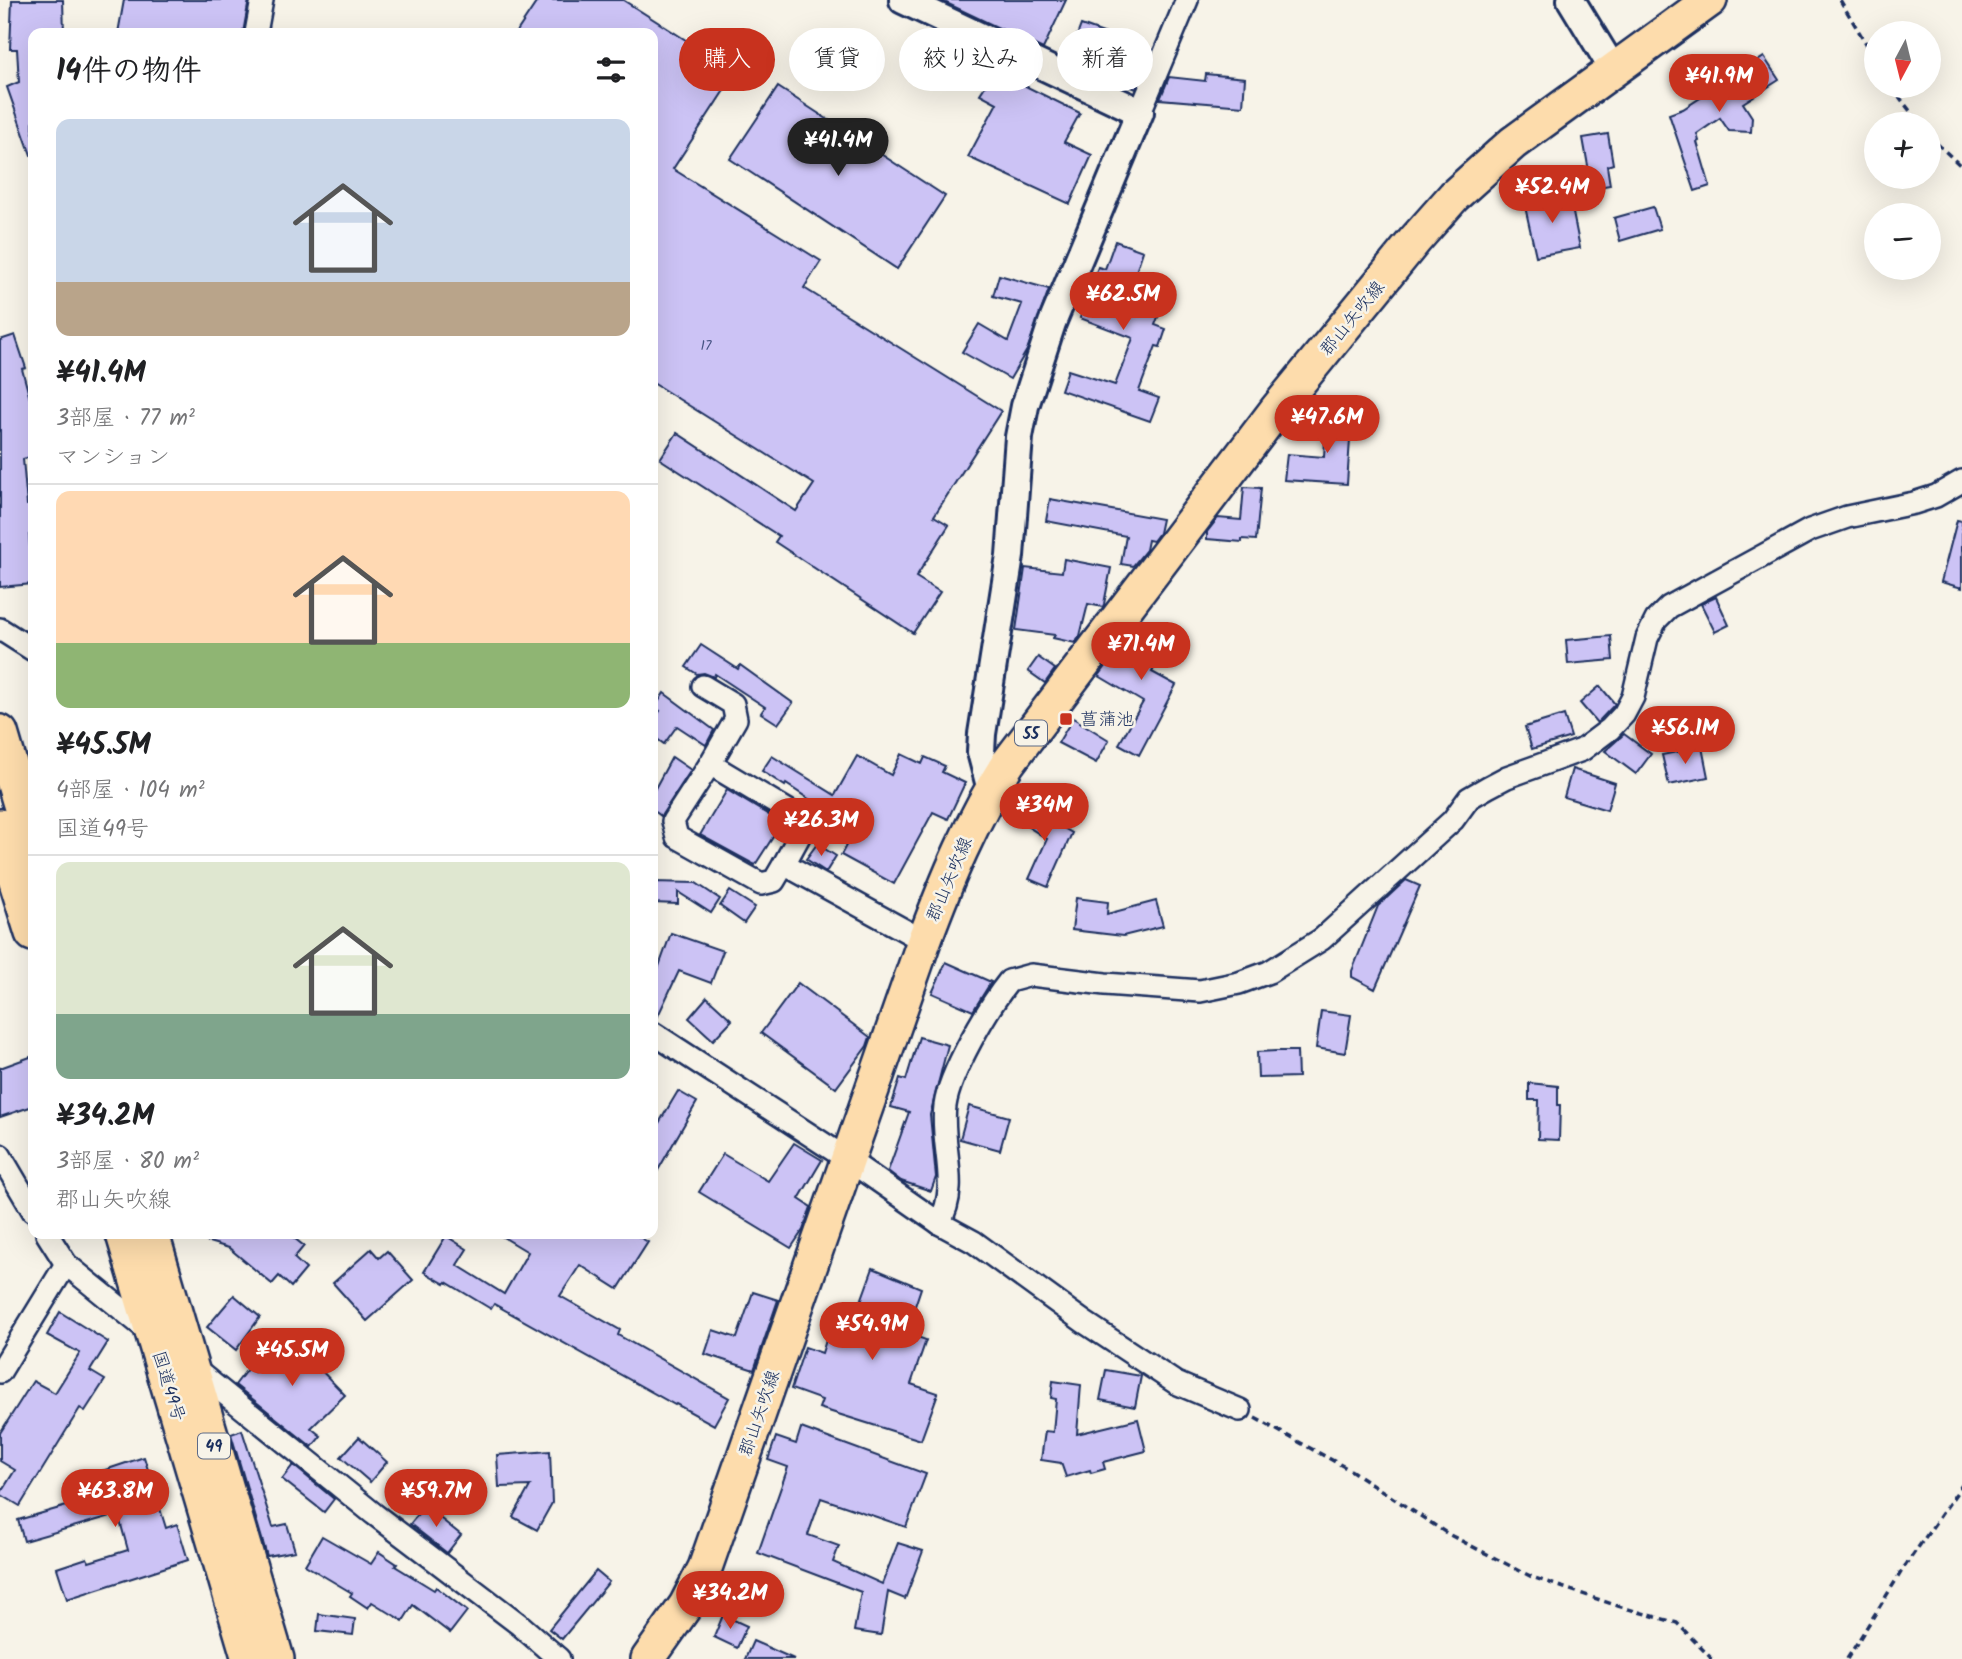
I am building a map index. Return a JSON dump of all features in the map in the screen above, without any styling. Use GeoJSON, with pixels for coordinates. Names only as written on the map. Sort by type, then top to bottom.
{"type":"FeatureCollection","features":[{"type":"Feature","properties":{"kind":"highway"},"geometry":{"type":"LineString","coordinates":[[0,733],[28,828]]}},
{"type":"Feature","properties":{"kind":"highway"},"geometry":{"type":"LineString","coordinates":[[0,827],[28,917]]}},
{"type":"Feature","properties":{"kind":"highway","name":"国道49号"},"geometry":{"type":"LineString","coordinates":[[125,1239],[250,1659]]}},
{"type":"Feature","properties":{"kind":"highway","name":"国道49号"},"geometry":{"type":"LineString","coordinates":[[152,1239],[276,1659]]}},
{"type":"Feature","properties":{"kind":"main road","name":"郡山矢吹線"},"geometry":{"type":"LineString","coordinates":[[659,1655],[705,1567],[924,941],[961,849],[991,790],[1015,754],[1277,410],[1454,196],[1513,143],[1710,0]]}},
{"type":"Feature","properties":{"kind":"street"},"geometry":{"type":"LineString","coordinates":[[257,28],[262,0]]}},
{"type":"Feature","properties":{"kind":"street"},"geometry":{"type":"LineString","coordinates":[[903,0],[1140,112]]}},
{"type":"Feature","properties":{"kind":"street"},"geometry":{"type":"LineString","coordinates":[[991,790],[981,752],[982,734],[1010,556],[1018,438],[1023,417],[1052,323],[1187,0]]}},
{"type":"Feature","properties":{"kind":"street"},"geometry":{"type":"LineString","coordinates":[[1571,0],[1613,69]]}},
{"type":"Feature","properties":{"kind":"street"},"geometry":{"type":"LineString","coordinates":[[939,1223],[946,1213],[951,1179],[944,1137],[945,1103],[955,1073],[987,1014],[1009,981],[1031,975],[1105,984],[1200,990],[1240,983],[1269,972],[1321,939],[1453,820],[1469,798],[1507,777],[1583,750],[1610,729],[1629,706],[1647,638],[1656,620],[1669,607],[1810,530],[1847,517],[1936,496],[1962,481]]}},
{"type":"Feature","properties":{"kind":"street"},"geometry":{"type":"LineString","coordinates":[[0,629],[28,647]]}},
{"type":"Feature","properties":{"kind":"street"},"geometry":{"type":"LineString","coordinates":[[703,686],[733,704],[736,719],[673,821],[677,836],[761,884],[774,881],[802,831],[797,816],[710,765]]}},
{"type":"Feature","properties":{"kind":"street"},"geometry":{"type":"LineString","coordinates":[[784,864],[924,941]]}},
{"type":"Feature","properties":{"kind":"street"},"geometry":{"type":"LineString","coordinates":[[658,1036],[848,1159],[939,1223],[974,1242],[1084,1322],[1176,1383],[1240,1410]]}},
{"type":"Feature","properties":{"kind":"street"},"geometry":{"type":"LineString","coordinates":[[0,1154],[28,1202]]}},
{"type":"Feature","properties":{"kind":"street"},"geometry":{"type":"LineString","coordinates":[[50,1239],[66,1264],[374,1514],[520,1625],[559,1659]]}},
{"type":"Feature","properties":{"kind":"street"},"geometry":{"type":"LineString","coordinates":[[0,1371],[66,1264]]}},
{"type":"Feature","properties":{"kind":"path"},"geometry":{"type":"LineString","coordinates":[[1840,0],[1864,40]]}},
{"type":"Feature","properties":{"kind":"path"},"geometry":{"type":"LineString","coordinates":[[1900,98],[1911,112]]}},
{"type":"Feature","properties":{"kind":"path"},"geometry":{"type":"LineString","coordinates":[[1941,147],[1962,167]]}},
{"type":"Feature","properties":{"kind":"path"},"geometry":{"type":"LineString","coordinates":[[1240,1410],[1352,1471],[1448,1534],[1532,1577],[1677,1623],[1712,1659]]}},
{"type":"Feature","properties":{"kind":"path"},"geometry":{"type":"LineString","coordinates":[[1847,1659],[1903,1569],[1962,1485]]}},
{"type":"Feature","properties":{"kind":"building"},"geometry":{"type":"Polygon","coordinates":[[[12,0],[63,0],[64,28],[28,28],[28,146],[7,87],[19,82],[17,49],[10,49],[12,0]]]}},
{"type":"Feature","properties":{"kind":"building"},"geometry":{"type":"Polygon","coordinates":[[[124,0],[249,0],[244,28],[119,28],[124,0]]]}},
{"type":"Feature","properties":{"kind":"building"},"geometry":{"type":"Polygon","coordinates":[[[538,0],[623,0],[679,36],[679,91],[724,91],[673,169],[821,261],[804,288],[1001,411],[934,516],[949,525],[916,577],[940,592],[913,633],[775,542],[779,536],[660,459],[677,433],[796,511],[814,484],[658,386],[658,28],[519,28],[538,0]]]}},
{"type":"Feature","properties":{"kind":"building"},"geometry":{"type":"Polygon","coordinates":[[[940,0],[1066,0],[1043,49],[1043,28],[999,28],[940,0]]]}},
{"type":"Feature","properties":{"kind":"building"},"geometry":{"type":"Polygon","coordinates":[[[1764,57],[1779,80],[1743,103],[1752,117],[1751,132],[1729,131],[1720,118],[1697,134],[1710,186],[1695,191],[1669,114],[1683,109],[1764,57]]]}},
{"type":"Feature","properties":{"kind":"building"},"geometry":{"type":"Polygon","coordinates":[[[1206,74],[1245,78],[1243,106],[1160,99],[1169,77],[1205,81],[1206,74]]]}},
{"type":"Feature","properties":{"kind":"building"},"geometry":{"type":"Polygon","coordinates":[[[778,87],[945,196],[897,269],[730,159],[778,87]]]}},
{"type":"Feature","properties":{"kind":"building"},"geometry":{"type":"Polygon","coordinates":[[[982,91],[1035,91],[1080,113],[1064,142],[1092,155],[1070,204],[968,157],[997,103],[980,94],[982,91]]]}},
{"type":"Feature","properties":{"kind":"building"},"geometry":{"type":"Polygon","coordinates":[[[1608,134],[1613,164],[1607,166],[1610,185],[1592,188],[1583,138],[1608,134]]]}},
{"type":"Feature","properties":{"kind":"building"},"geometry":{"type":"Polygon","coordinates":[[[1569,193],[1580,248],[1536,256],[1524,202],[1569,193]]]}},
{"type":"Feature","properties":{"kind":"building"},"geometry":{"type":"Polygon","coordinates":[[[1653,207],[1660,229],[1620,241],[1614,218],[1653,207]]]}},
{"type":"Feature","properties":{"kind":"building"},"geometry":{"type":"Polygon","coordinates":[[[1115,241],[1143,251],[1134,278],[1168,291],[1155,325],[1166,329],[1160,347],[1156,346],[1139,391],[1159,398],[1150,421],[1061,390],[1068,370],[1115,385],[1133,338],[1080,318],[1098,267],[1105,269],[1115,241]]]}},
{"type":"Feature","properties":{"kind":"building"},"geometry":{"type":"Polygon","coordinates":[[[999,275],[1049,289],[1027,350],[1010,379],[962,352],[979,324],[1008,341],[1022,304],[993,296],[999,275]]]}},
{"type":"Feature","properties":{"kind":"building"},"geometry":{"type":"Polygon","coordinates":[[[15,335],[26,368],[22,369],[28,391],[28,458],[23,459],[28,505],[28,584],[0,587],[0,340],[15,335]]]}},
{"type":"Feature","properties":{"kind":"building"},"geometry":{"type":"Polygon","coordinates":[[[1336,407],[1359,407],[1359,425],[1351,425],[1347,484],[1284,480],[1287,454],[1324,457],[1325,439],[1336,440],[1336,407]]]}},
{"type":"Feature","properties":{"kind":"building"},"geometry":{"type":"Polygon","coordinates":[[[1244,487],[1261,488],[1256,540],[1242,539],[1242,542],[1207,539],[1207,532],[1218,518],[1241,520],[1244,487]]]}},
{"type":"Feature","properties":{"kind":"building"},"geometry":{"type":"Polygon","coordinates":[[[1050,499],[1162,519],[1159,533],[1153,541],[1148,540],[1146,550],[1133,566],[1121,564],[1126,536],[1046,521],[1050,499]]]}},
{"type":"Feature","properties":{"kind":"building"},"geometry":{"type":"Polygon","coordinates":[[[1957,520],[1962,521],[1962,588],[1941,582],[1957,520]]]}},
{"type":"Feature","properties":{"kind":"building"},"geometry":{"type":"Polygon","coordinates":[[[1064,559],[1111,568],[1103,607],[1088,604],[1080,636],[1075,643],[1053,638],[1055,635],[1016,630],[1025,568],[1062,572],[1064,559]]]}},
{"type":"Feature","properties":{"kind":"building"},"geometry":{"type":"Polygon","coordinates":[[[1716,597],[1729,625],[1715,632],[1701,604],[1716,597]]]}},
{"type":"Feature","properties":{"kind":"building"},"geometry":{"type":"Polygon","coordinates":[[[1140,621],[1171,639],[1152,672],[1176,685],[1139,755],[1119,744],[1143,702],[1099,676],[1140,621]]]}},
{"type":"Feature","properties":{"kind":"building"},"geometry":{"type":"Polygon","coordinates":[[[1611,636],[1613,660],[1568,664],[1566,640],[1611,636]]]}},
{"type":"Feature","properties":{"kind":"building"},"geometry":{"type":"Polygon","coordinates":[[[701,645],[738,669],[740,665],[793,703],[778,724],[761,713],[765,707],[715,674],[714,677],[704,673],[697,674],[686,667],[701,645]]]}},
{"type":"Feature","properties":{"kind":"building"},"geometry":{"type":"Polygon","coordinates":[[[1038,657],[1055,669],[1045,683],[1028,671],[1038,657]]]}},
{"type":"Feature","properties":{"kind":"building"},"geometry":{"type":"Polygon","coordinates":[[[1600,686],[1615,704],[1597,723],[1580,703],[1600,686]]]}},
{"type":"Feature","properties":{"kind":"building"},"geometry":{"type":"Polygon","coordinates":[[[664,693],[714,730],[706,745],[677,726],[664,744],[658,740],[658,702],[664,693]]]}},
{"type":"Feature","properties":{"kind":"building"},"geometry":{"type":"Polygon","coordinates":[[[1564,715],[1571,737],[1532,749],[1525,727],[1564,715]]]}},
{"type":"Feature","properties":{"kind":"building"},"geometry":{"type":"Polygon","coordinates":[[[1073,718],[1109,740],[1096,763],[1058,743],[1073,718]]]}},
{"type":"Feature","properties":{"kind":"building"},"geometry":{"type":"Polygon","coordinates":[[[1624,734],[1651,754],[1636,774],[1605,751],[1624,734]]]}},
{"type":"Feature","properties":{"kind":"building"},"geometry":{"type":"Polygon","coordinates":[[[1702,747],[1708,777],[1669,785],[1662,755],[1702,747]]]}},
{"type":"Feature","properties":{"kind":"building"},"geometry":{"type":"Polygon","coordinates":[[[901,754],[922,764],[925,757],[945,766],[942,772],[965,783],[948,819],[933,812],[894,884],[841,855],[856,826],[823,804],[821,807],[762,771],[772,756],[835,795],[857,756],[891,775],[901,754]]]}},
{"type":"Feature","properties":{"kind":"building"},"geometry":{"type":"Polygon","coordinates":[[[672,757],[691,770],[661,816],[658,814],[658,783],[672,757]]]}},
{"type":"Feature","properties":{"kind":"building"},"geometry":{"type":"Polygon","coordinates":[[[1572,769],[1615,783],[1607,810],[1564,797],[1572,769]]]}},
{"type":"Feature","properties":{"kind":"building"},"geometry":{"type":"Polygon","coordinates":[[[727,790],[782,823],[755,865],[700,835],[727,790]]]}},
{"type":"Feature","properties":{"kind":"building"},"geometry":{"type":"Polygon","coordinates":[[[1019,802],[1072,833],[1048,887],[1029,879],[1047,839],[1011,816],[1019,802]]]}},
{"type":"Feature","properties":{"kind":"building"},"geometry":{"type":"Polygon","coordinates":[[[817,844],[836,856],[826,872],[806,859],[817,844]]]}},
{"type":"Feature","properties":{"kind":"building"},"geometry":{"type":"Polygon","coordinates":[[[1406,880],[1420,886],[1375,989],[1352,977],[1352,971],[1378,906],[1406,880]]]}},
{"type":"Feature","properties":{"kind":"building"},"geometry":{"type":"Polygon","coordinates":[[[658,882],[696,883],[720,899],[711,913],[678,892],[678,904],[658,903],[658,882]]]}},
{"type":"Feature","properties":{"kind":"building"},"geometry":{"type":"Polygon","coordinates":[[[730,891],[755,907],[744,923],[720,906],[730,891]]]}},
{"type":"Feature","properties":{"kind":"building"},"geometry":{"type":"Polygon","coordinates":[[[1076,898],[1108,902],[1107,914],[1156,901],[1163,926],[1123,936],[1072,930],[1076,898]]]}},
{"type":"Feature","properties":{"kind":"building"},"geometry":{"type":"Polygon","coordinates":[[[671,933],[723,951],[711,983],[679,971],[658,1016],[658,969],[671,933]]]}},
{"type":"Feature","properties":{"kind":"building"},"geometry":{"type":"Polygon","coordinates":[[[946,962],[991,982],[973,1011],[932,993],[946,962]]]}},
{"type":"Feature","properties":{"kind":"building"},"geometry":{"type":"Polygon","coordinates":[[[798,983],[870,1037],[867,1046],[836,1088],[761,1033],[798,983]]]}},
{"type":"Feature","properties":{"kind":"building"},"geometry":{"type":"Polygon","coordinates":[[[707,997],[732,1020],[713,1040],[689,1018],[707,997]]]}},
{"type":"Feature","properties":{"kind":"building"},"geometry":{"type":"Polygon","coordinates":[[[1321,1011],[1351,1015],[1345,1053],[1316,1048],[1321,1011]]]}},
{"type":"Feature","properties":{"kind":"building"},"geometry":{"type":"Polygon","coordinates":[[[919,1037],[948,1045],[930,1115],[936,1177],[931,1191],[901,1181],[888,1171],[909,1112],[891,1107],[900,1078],[906,1080],[919,1037]]]}},
{"type":"Feature","properties":{"kind":"building"},"geometry":{"type":"Polygon","coordinates":[[[1297,1051],[1298,1077],[1258,1078],[1257,1052],[1297,1051]]]}},
{"type":"Feature","properties":{"kind":"building"},"geometry":{"type":"Polygon","coordinates":[[[28,1058],[28,1108],[0,1117],[0,1068],[28,1058]]]}},
{"type":"Feature","properties":{"kind":"building"},"geometry":{"type":"Polygon","coordinates":[[[1529,1083],[1558,1086],[1559,1140],[1538,1139],[1539,1100],[1529,1100],[1529,1083]]]}},
{"type":"Feature","properties":{"kind":"building"},"geometry":{"type":"Polygon","coordinates":[[[678,1091],[697,1102],[658,1170],[658,1125],[678,1091]]]}},
{"type":"Feature","properties":{"kind":"building"},"geometry":{"type":"Polygon","coordinates":[[[969,1106],[1009,1117],[1000,1150],[960,1139],[969,1106]]]}},
{"type":"Feature","properties":{"kind":"building"},"geometry":{"type":"Polygon","coordinates":[[[794,1143],[822,1160],[799,1199],[811,1207],[803,1230],[791,1248],[699,1192],[723,1154],[768,1181],[794,1143]]]}},
{"type":"Feature","properties":{"kind":"building"},"geometry":{"type":"Polygon","coordinates":[[[198,1239],[295,1239],[304,1246],[294,1258],[306,1269],[291,1287],[279,1276],[272,1284],[229,1248],[198,1239]]]}},
{"type":"Feature","properties":{"kind":"building"},"geometry":{"type":"Polygon","coordinates":[[[444,1239],[451,1239],[467,1249],[457,1265],[504,1294],[528,1252],[506,1239],[643,1239],[648,1242],[618,1289],[580,1265],[560,1296],[620,1330],[618,1335],[729,1398],[714,1425],[494,1304],[491,1309],[424,1272],[444,1239]]]}},
{"type":"Feature","properties":{"kind":"building"},"geometry":{"type":"Polygon","coordinates":[[[371,1249],[379,1258],[387,1251],[413,1280],[367,1321],[333,1283],[371,1249]]]}},
{"type":"Feature","properties":{"kind":"building"},"geometry":{"type":"Polygon","coordinates":[[[873,1268],[921,1288],[906,1333],[926,1340],[911,1384],[938,1393],[921,1440],[819,1408],[822,1400],[791,1389],[805,1347],[822,1353],[836,1308],[856,1315],[873,1268]]]}},
{"type":"Feature","properties":{"kind":"building"},"geometry":{"type":"Polygon","coordinates":[[[753,1292],[778,1300],[754,1370],[705,1354],[713,1330],[737,1338],[753,1292]]]}},
{"type":"Feature","properties":{"kind":"building"},"geometry":{"type":"Polygon","coordinates":[[[234,1295],[260,1317],[236,1350],[207,1327],[234,1295]]]}},
{"type":"Feature","properties":{"kind":"building"},"geometry":{"type":"Polygon","coordinates":[[[60,1312],[108,1342],[90,1371],[105,1380],[85,1411],[80,1408],[20,1506],[0,1494],[15,1470],[0,1461],[0,1433],[33,1381],[55,1393],[80,1353],[47,1335],[60,1312]]]}},
{"type":"Feature","properties":{"kind":"building"},"geometry":{"type":"Polygon","coordinates":[[[287,1331],[318,1356],[313,1362],[345,1395],[311,1428],[321,1436],[312,1447],[235,1385],[248,1368],[254,1372],[287,1331]]]}},
{"type":"Feature","properties":{"kind":"building"},"geometry":{"type":"Polygon","coordinates":[[[1106,1370],[1141,1376],[1135,1407],[1100,1400],[1106,1370]]]}},
{"type":"Feature","properties":{"kind":"building"},"geometry":{"type":"Polygon","coordinates":[[[1053,1381],[1081,1385],[1077,1434],[1138,1419],[1146,1451],[1103,1462],[1105,1469],[1066,1477],[1061,1463],[1041,1460],[1045,1431],[1053,1432],[1056,1399],[1051,1398],[1053,1381]]]}},
{"type":"Feature","properties":{"kind":"building"},"geometry":{"type":"Polygon","coordinates":[[[801,1428],[926,1474],[906,1527],[821,1498],[808,1535],[839,1546],[833,1562],[882,1584],[898,1543],[923,1551],[905,1599],[888,1592],[881,1635],[854,1631],[861,1592],[758,1553],[788,1467],[768,1460],[776,1437],[796,1444],[801,1428]]]}},
{"type":"Feature","properties":{"kind":"building"},"geometry":{"type":"Polygon","coordinates":[[[242,1430],[273,1527],[287,1524],[295,1551],[267,1556],[231,1434],[242,1430]]]}},
{"type":"Feature","properties":{"kind":"building"},"geometry":{"type":"Polygon","coordinates":[[[359,1437],[387,1462],[370,1482],[341,1457],[359,1437]]]}},
{"type":"Feature","properties":{"kind":"building"},"geometry":{"type":"Polygon","coordinates":[[[550,1451],[552,1503],[537,1530],[513,1517],[530,1486],[499,1487],[497,1455],[550,1451]]]}},
{"type":"Feature","properties":{"kind":"building"},"geometry":{"type":"Polygon","coordinates":[[[144,1457],[166,1528],[177,1524],[188,1560],[67,1599],[57,1568],[87,1558],[89,1562],[128,1550],[118,1514],[24,1541],[18,1520],[91,1499],[84,1477],[144,1457]]]}},
{"type":"Feature","properties":{"kind":"building"},"geometry":{"type":"Polygon","coordinates":[[[293,1465],[334,1499],[324,1512],[282,1479],[293,1465]]]}},
{"type":"Feature","properties":{"kind":"building"},"geometry":{"type":"Polygon","coordinates":[[[425,1506],[461,1535],[447,1553],[410,1524],[425,1506]]]}},
{"type":"Feature","properties":{"kind":"building"},"geometry":{"type":"Polygon","coordinates":[[[322,1536],[371,1564],[379,1552],[397,1564],[395,1566],[434,1590],[436,1587],[467,1611],[450,1633],[413,1605],[403,1621],[372,1602],[368,1608],[350,1596],[352,1593],[305,1565],[322,1536]]]}},
{"type":"Feature","properties":{"kind":"building"},"geometry":{"type":"Polygon","coordinates":[[[596,1571],[609,1582],[562,1639],[549,1629],[596,1571]]]}},
{"type":"Feature","properties":{"kind":"building"},"geometry":{"type":"Polygon","coordinates":[[[319,1614],[355,1619],[353,1635],[317,1631],[319,1614]]]}},
{"type":"Feature","properties":{"kind":"building"},"geometry":{"type":"Polygon","coordinates":[[[723,1615],[747,1626],[737,1648],[714,1637],[723,1615]]]}},
{"type":"Feature","properties":{"kind":"building"},"geometry":{"type":"Polygon","coordinates":[[[753,1641],[794,1659],[745,1659],[753,1641]]]}},
{"type":"Feature","properties":{"kind":"place","name":"菖蒲池"},"geometry":{"type":"Point","coordinates":[1066,719]}}]}
